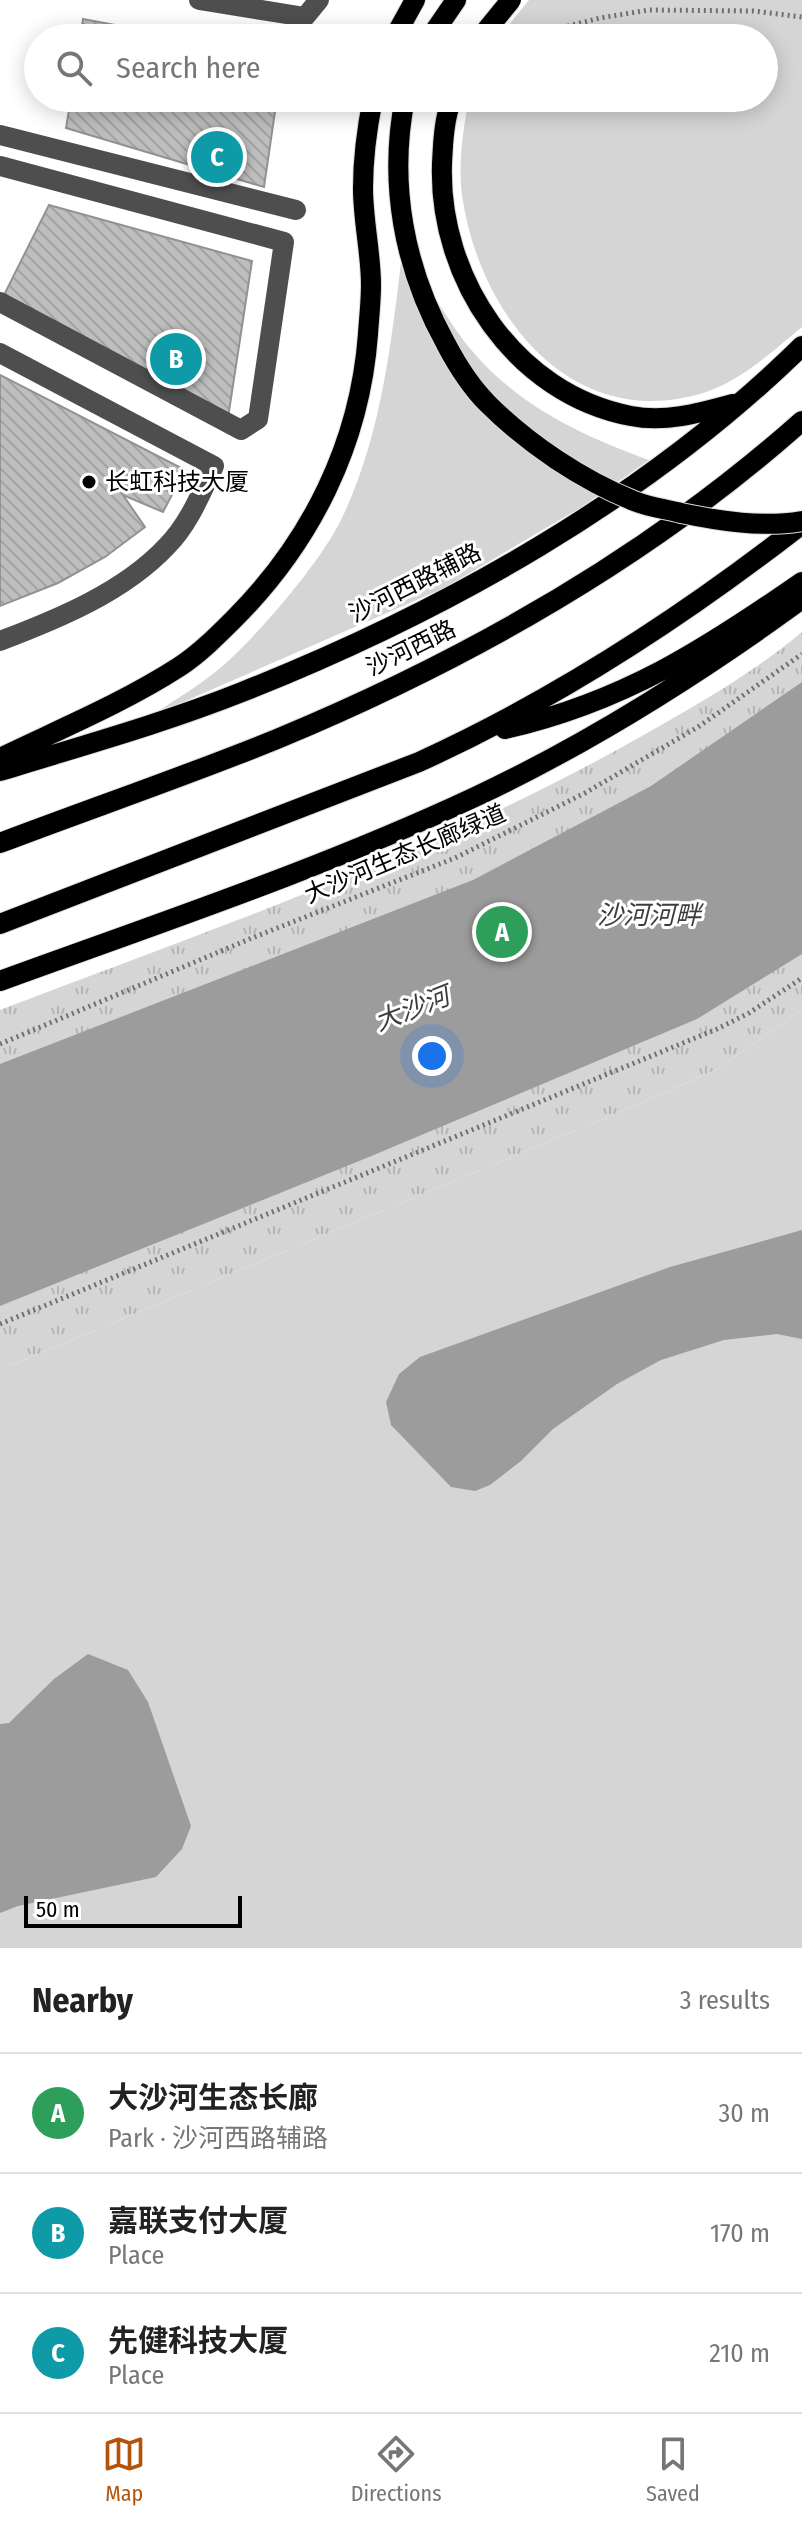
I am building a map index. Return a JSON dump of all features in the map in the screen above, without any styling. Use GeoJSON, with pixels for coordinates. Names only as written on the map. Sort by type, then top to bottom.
{"type":"FeatureCollection","features":[{"type":"Feature","properties":{"kind":"main road"},"geometry":{"type":"LineString","coordinates":[[402,24],[415,0]]}},
{"type":"Feature","properties":{"kind":"main road"},"geometry":{"type":"LineString","coordinates":[[440,24],[456,0]]}},
{"type":"Feature","properties":{"kind":"main road"},"geometry":{"type":"LineString","coordinates":[[491,24],[511,0]]}},
{"type":"Feature","properties":{"kind":"main road"},"geometry":{"type":"LineString","coordinates":[[0,758],[181,666],[217,637],[250,603],[304,533],[343,454],[364,376],[371,285],[363,190],[371,112]]}},
{"type":"Feature","properties":{"kind":"main road"},"geometry":{"type":"LineString","coordinates":[[402,112],[398,134],[397,180],[410,261],[428,311],[455,361],[487,403],[530,439],[583,476],[636,502],[710,519],[802,523]]}},
{"type":"Feature","properties":{"kind":"main road"},"geometry":{"type":"LineString","coordinates":[[449,112],[443,140],[441,184],[446,222],[459,263],[476,303],[502,339],[532,369],[564,392],[599,408],[633,417],[671,418],[741,402]]}},
{"type":"Feature","properties":{"kind":"main road","name":"沙河西路辅路"},"geometry":{"type":"LineString","coordinates":[[0,771],[242,692],[326,657],[504,568],[695,439],[802,346]]}},
{"type":"Feature","properties":{"kind":"main road","name":"沙河西路"},"geometry":{"type":"LineString","coordinates":[[0,843],[276,739],[455,657],[620,561],[708,500],[802,421]]}},
{"type":"Feature","properties":{"kind":"main road"},"geometry":{"type":"LineString","coordinates":[[0,924],[419,762],[477,735],[634,644],[704,597],[802,523]]}},
{"type":"Feature","properties":{"kind":"main road"},"geometry":{"type":"LineString","coordinates":[[477,735],[552,718],[627,689],[713,643],[802,582]]}},
{"type":"Feature","properties":{"kind":"main road"},"geometry":{"type":"LineString","coordinates":[[4,979],[303,870],[392,835],[478,796],[652,701],[748,639],[802,599]]}},
{"type":"Feature","properties":{"kind":"lane"},"geometry":{"type":"LineString","coordinates":[[199,0],[305,17],[319,0]]}},
{"type":"Feature","properties":{"kind":"lane"},"geometry":{"type":"LineString","coordinates":[[0,135],[296,210]]}},
{"type":"Feature","properties":{"kind":"lane"},"geometry":{"type":"LineString","coordinates":[[0,166],[284,242],[258,419],[241,430],[0,302]]}},
{"type":"Feature","properties":{"kind":"lane"},"geometry":{"type":"LineString","coordinates":[[0,353],[214,466],[186,522],[167,547],[103,594],[57,618],[0,641]]}},
{"type":"Feature","properties":{"kind":"path"},"geometry":{"type":"LineString","coordinates":[[576,24],[649,10],[753,11],[802,17]]}},
{"type":"Feature","properties":{"kind":"path","name":"大沙河生态长廊绿道"},"geometry":{"type":"LineString","coordinates":[[0,1044],[252,938],[455,858],[585,793],[698,727],[802,654]]}},
{"type":"Feature","properties":{"kind":"path"},"geometry":{"type":"LineString","coordinates":[[0,1324],[717,1029],[749,1013],[802,978]]}},
{"type":"Feature","properties":{"kind":"green space"},"geometry":{"type":"Polygon","coordinates":[[[529,0],[802,0],[802,327],[757,364],[719,387],[658,401],[614,396],[575,380],[540,355],[512,322],[489,283],[472,240],[461,183],[467,112],[778,112],[778,24],[509,24],[529,0]]]}},
{"type":"Feature","properties":{"kind":"green space"},"geometry":{"type":"Polygon","coordinates":[[[408,205],[436,298],[469,347],[490,370],[513,390],[563,423],[649,460],[580,508],[444,588],[151,716],[209,677],[240,649],[304,576],[341,520],[357,483],[379,406],[393,326],[408,205]]]}},
{"type":"Feature","properties":{"kind":"green space","name":"沙河河畔"},"geometry":{"type":"Polygon","coordinates":[[[802,632],[802,1010],[719,1068],[651,1099],[0,1370],[0,1010],[325,886],[485,816],[563,778],[682,713],[744,675],[802,632]]]}},
{"type":"Feature","properties":{"kind":"green space"},"geometry":{"type":"Polygon","coordinates":[[[802,1010],[802,1948],[0,1948],[0,1370],[651,1099],[719,1068],[802,1010]]]}},
{"type":"Feature","properties":{"kind":"water","name":"沙河河畔"},"geometry":{"type":"Polygon","coordinates":[[[802,682],[802,954],[697,1019],[369,1157],[0,1306],[0,1064],[473,880],[651,786],[802,682]]]}},
{"type":"Feature","properties":{"kind":"water"},"geometry":{"type":"Polygon","coordinates":[[[802,1230],[802,1339],[777,1334],[724,1340],[661,1360],[617,1384],[553,1429],[521,1461],[490,1485],[475,1491],[451,1487],[391,1425],[386,1402],[399,1374],[420,1357],[670,1267],[802,1230]]]}},
{"type":"Feature","properties":{"kind":"water"},"geometry":{"type":"Polygon","coordinates":[[[88,1654],[128,1670],[148,1702],[191,1826],[182,1849],[156,1877],[18,1906],[0,1913],[0,1724],[9,1723],[54,1679],[88,1654]]]}},
{"type":"Feature","properties":{"kind":"building"},"geometry":{"type":"Polygon","coordinates":[[[83,19],[110,24],[82,24],[83,19]]]}},
{"type":"Feature","properties":{"kind":"building"},"geometry":{"type":"Polygon","coordinates":[[[69,112],[275,112],[264,187],[66,128],[69,112]]]}},
{"type":"Feature","properties":{"kind":"building"},"geometry":{"type":"Polygon","coordinates":[[[49,205],[252,261],[228,418],[2,299],[49,205]]]}},
{"type":"Feature","properties":{"kind":"building","name":"长虹科技大厦"},"geometry":{"type":"Polygon","coordinates":[[[0,375],[185,470],[163,512],[123,495],[145,527],[105,557],[58,583],[0,606],[0,375]]]}},
{"type":"Feature","properties":{"kind":"place","name":"先健科技大厦"},"geometry":{"type":"Point","coordinates":[217,157]}},
{"type":"Feature","properties":{"kind":"place","name":"嘉联支付大厦"},"geometry":{"type":"Point","coordinates":[176,359]}},
{"type":"Feature","properties":{"kind":"place","name":"长虹科技大厦"},"geometry":{"type":"Point","coordinates":[89,482]}},
{"type":"Feature","properties":{"kind":"place","name":"大沙河生态长廊"},"geometry":{"type":"Point","coordinates":[502,932]}},
{"type":"Feature","properties":{"kind":"water label","name":"大沙河"},"geometry":{"type":"Point","coordinates":[412,1009]}}]}
